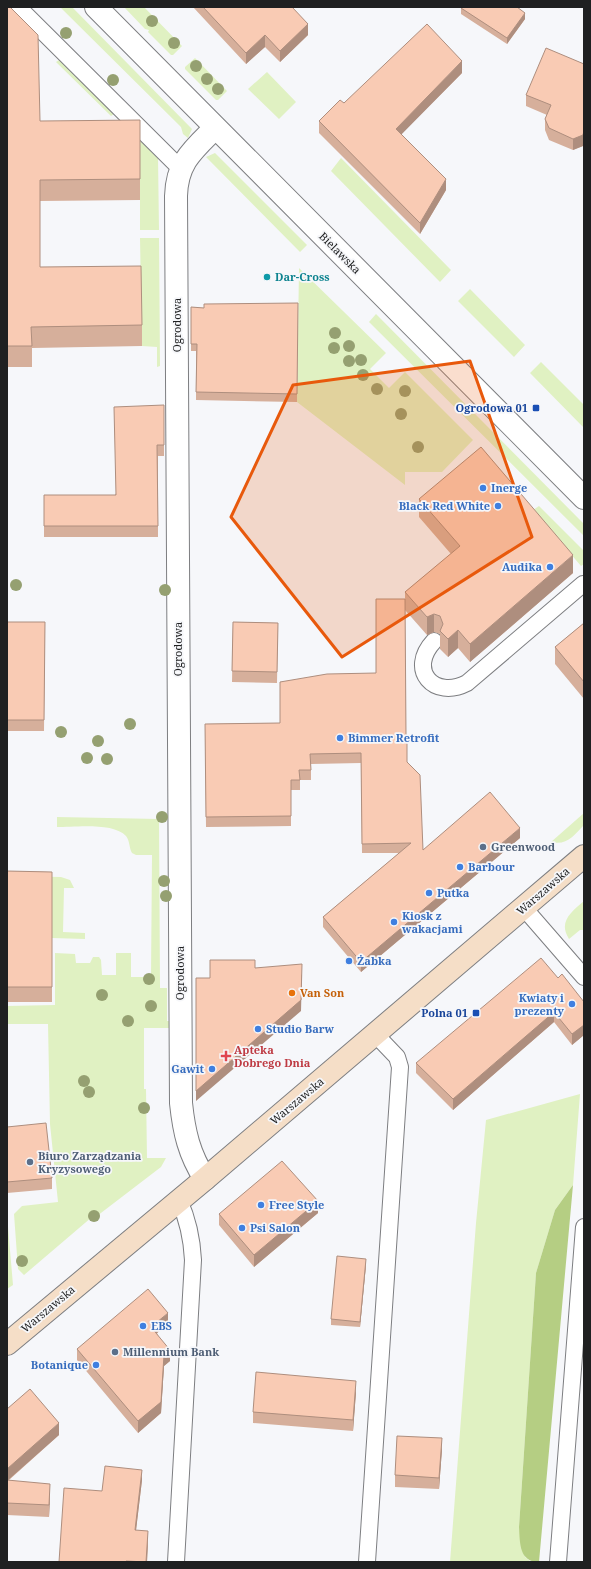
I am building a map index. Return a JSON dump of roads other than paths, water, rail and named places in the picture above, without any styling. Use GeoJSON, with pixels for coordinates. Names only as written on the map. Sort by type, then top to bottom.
{"type":"FeatureCollection","features":[{"type":"Feature","properties":{"kind":"main road","name":"Warszawska"},"geometry":{"type":"LineString","coordinates":[[7,1344],[206,1179],[584,856]]}},
{"type":"Feature","properties":{"kind":"street","name":"Bielawska"},"geometry":{"type":"LineString","coordinates":[[96,7],[584,498]]}},
{"type":"Feature","properties":{"kind":"street","name":"Ogrodowa"},"geometry":{"type":"LineString","coordinates":[[206,1179],[191,1155],[183,1125],[181,1103],[176,196],[180,169],[188,156],[216,128]]}},
{"type":"Feature","properties":{"kind":"lane"},"geometry":{"type":"LineString","coordinates":[[18,7],[180,169]]}},
{"type":"Feature","properties":{"kind":"lane"},"geometry":{"type":"LineString","coordinates":[[434,641],[427,648],[423,658],[423,670],[428,679],[436,685],[447,689],[459,687],[467,683],[583,584]]}},
{"type":"Feature","properties":{"kind":"lane"},"geometry":{"type":"LineString","coordinates":[[524,908],[584,977]]}},
{"type":"Feature","properties":{"kind":"lane"},"geometry":{"type":"LineString","coordinates":[[367,1562],[400,1067],[397,1058],[375,1034]]}},
{"type":"Feature","properties":{"kind":"lane"},"geometry":{"type":"LineString","coordinates":[[176,1562],[193,1260],[188,1223],[179,1200]]}},
{"type":"Feature","properties":{"kind":"lane"},"geometry":{"type":"LineString","coordinates":[[558,1562],[584,1227]]}},
{"type":"Feature","properties":{"kind":"place","name":"Dar-Cross"},"geometry":{"type":"Point","coordinates":[267,277]}},
{"type":"Feature","properties":{"kind":"place","name":"Ogrodowa 01"},"geometry":{"type":"Point","coordinates":[536,408]}},
{"type":"Feature","properties":{"kind":"place","name":"Inerge"},"geometry":{"type":"Point","coordinates":[483,488]}},
{"type":"Feature","properties":{"kind":"place","name":"Black Red White"},"geometry":{"type":"Point","coordinates":[498,506]}},
{"type":"Feature","properties":{"kind":"place","name":"Audika"},"geometry":{"type":"Point","coordinates":[550,567]}},
{"type":"Feature","properties":{"kind":"place","name":"Bimmer Retrofit"},"geometry":{"type":"Point","coordinates":[340,738]}},
{"type":"Feature","properties":{"kind":"place","name":"Greenwood"},"geometry":{"type":"Point","coordinates":[483,847]}},
{"type":"Feature","properties":{"kind":"place","name":"Barbour"},"geometry":{"type":"Point","coordinates":[460,867]}},
{"type":"Feature","properties":{"kind":"place","name":"Putka"},"geometry":{"type":"Point","coordinates":[429,893]}},
{"type":"Feature","properties":{"kind":"place","name":"Kiosk z wakacjami"},"geometry":{"type":"Point","coordinates":[394,922]}},
{"type":"Feature","properties":{"kind":"place","name":"Żabka"},"geometry":{"type":"Point","coordinates":[349,961]}},
{"type":"Feature","properties":{"kind":"place","name":"Van Son"},"geometry":{"type":"Point","coordinates":[292,993]}},
{"type":"Feature","properties":{"kind":"place","name":"Kwiaty i prezenty"},"geometry":{"type":"Point","coordinates":[572,1004]}},
{"type":"Feature","properties":{"kind":"place","name":"Polna 01"},"geometry":{"type":"Point","coordinates":[476,1013]}},
{"type":"Feature","properties":{"kind":"place","name":"Studio Barw"},"geometry":{"type":"Point","coordinates":[258,1029]}},
{"type":"Feature","properties":{"kind":"place","name":"Apteka Dobrego Dnia"},"geometry":{"type":"Point","coordinates":[226,1056]}},
{"type":"Feature","properties":{"kind":"place","name":"Gawit"},"geometry":{"type":"Point","coordinates":[212,1069]}},
{"type":"Feature","properties":{"kind":"place","name":"Biuro Zarządzania Kryzysowego"},"geometry":{"type":"Point","coordinates":[30,1162]}},
{"type":"Feature","properties":{"kind":"place","name":"Free Style"},"geometry":{"type":"Point","coordinates":[261,1205]}},
{"type":"Feature","properties":{"kind":"place","name":"Psi Salon"},"geometry":{"type":"Point","coordinates":[242,1228]}},
{"type":"Feature","properties":{"kind":"place","name":"EBS"},"geometry":{"type":"Point","coordinates":[143,1326]}},
{"type":"Feature","properties":{"kind":"place","name":"Millennium Bank"},"geometry":{"type":"Point","coordinates":[115,1352]}},
{"type":"Feature","properties":{"kind":"place","name":"Botanique"},"geometry":{"type":"Point","coordinates":[96,1365]}}]}
